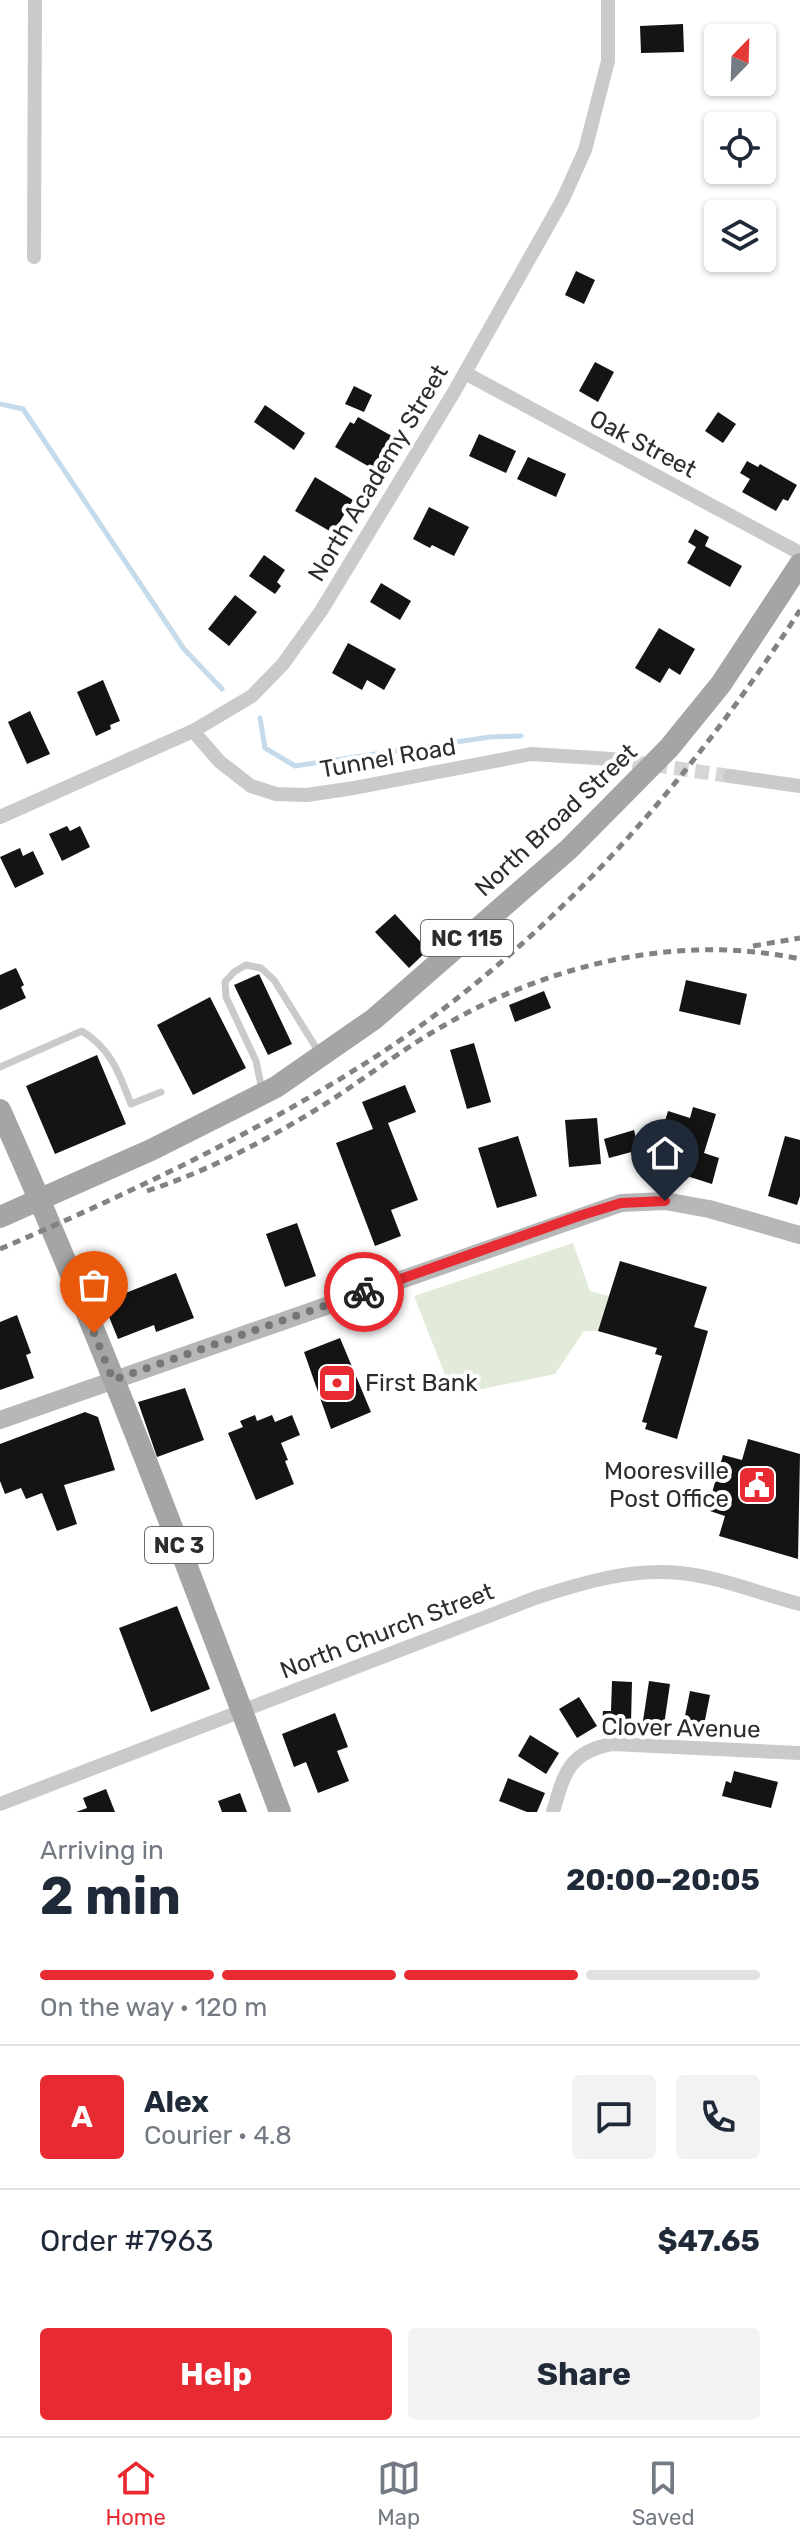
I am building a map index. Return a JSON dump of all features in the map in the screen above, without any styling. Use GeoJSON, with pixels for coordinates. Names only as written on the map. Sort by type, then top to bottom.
{"type":"FeatureCollection","features":[{"type":"Feature","properties":{"kind":"main road","name":"North Broad Street"},"geometry":{"type":"LineString","coordinates":[[0,1217],[151,1150],[263,1094],[374,1019],[569,849],[669,748],[721,684],[800,564]]}},
{"type":"Feature","properties":{"kind":"main road","name":"NC 3"},"geometry":{"type":"LineString","coordinates":[[0,1110],[41,1200],[113,1380],[280,1812]]}},
{"type":"Feature","properties":{"kind":"main road"},"geometry":{"type":"LineString","coordinates":[[0,1420],[567,1219],[621,1203],[665,1201],[709,1209],[800,1235]]}},
{"type":"Feature","properties":{"kind":"street"},"geometry":{"type":"LineString","coordinates":[[34,257],[35,0]]}},
{"type":"Feature","properties":{"kind":"street","name":"North Academy Street"},"geometry":{"type":"LineString","coordinates":[[0,817],[193,731],[252,696],[283,664],[321,611],[465,373],[563,199],[585,150],[608,61],[608,0]]}},
{"type":"Feature","properties":{"kind":"street","name":"Oak Street"},"geometry":{"type":"LineString","coordinates":[[465,373],[800,553]]}},
{"type":"Feature","properties":{"kind":"street","name":"Tunnel Road"},"geometry":{"type":"LineString","coordinates":[[193,731],[230,770],[251,786],[276,794],[307,795],[354,788],[531,754],[612,759]]}},
{"type":"Feature","properties":{"kind":"street"},"geometry":{"type":"LineString","coordinates":[[730,776],[800,786]]}},
{"type":"Feature","properties":{"kind":"street","name":"North Church Street"},"geometry":{"type":"LineString","coordinates":[[0,1804],[535,1598],[609,1576],[681,1573],[800,1604]]}},
{"type":"Feature","properties":{"kind":"street","name":"Clover Avenue"},"geometry":{"type":"LineString","coordinates":[[553,1812],[573,1760],[591,1748],[612,1744],[800,1753]]}},
{"type":"Feature","properties":{"kind":"lane"},"geometry":{"type":"LineString","coordinates":[[263,1094],[256,1061],[226,997],[225,982],[234,972],[246,965],[261,968],[274,980],[321,1056]]}},
{"type":"Feature","properties":{"kind":"lane"},"geometry":{"type":"LineString","coordinates":[[0,1067],[82,1031],[99,1042],[116,1068],[131,1104],[161,1092]]}},
{"type":"Feature","properties":{"kind":"green space"},"geometry":{"type":"Polygon","coordinates":[[[573,1243],[590,1291],[609,1296],[598,1331],[584,1331],[555,1374],[453,1395],[414,1296],[573,1243]]]}},
{"type":"Feature","properties":{"kind":"building"},"geometry":{"type":"Polygon","coordinates":[[[683,24],[684,52],[641,53],[640,26],[683,24]]]}},
{"type":"Feature","properties":{"kind":"building"},"geometry":{"type":"Polygon","coordinates":[[[576,271],[595,280],[584,304],[565,295],[576,271]]]}},
{"type":"Feature","properties":{"kind":"building"},"geometry":{"type":"Polygon","coordinates":[[[595,362],[614,372],[598,402],[579,391],[595,362]]]}},
{"type":"Feature","properties":{"kind":"building"},"geometry":{"type":"Polygon","coordinates":[[[354,386],[372,395],[364,412],[345,404],[354,386]]]}},
{"type":"Feature","properties":{"kind":"building"},"geometry":{"type":"Polygon","coordinates":[[[265,405],[305,433],[294,450],[254,422],[265,405]]]}},
{"type":"Feature","properties":{"kind":"building"},"geometry":{"type":"Polygon","coordinates":[[[718,412],[736,424],[723,443],[705,431],[718,412]]]}},
{"type":"Feature","properties":{"kind":"building"},"geometry":{"type":"Polygon","coordinates":[[[358,417],[392,436],[373,469],[335,447],[350,422],[354,424],[358,417]]]}},
{"type":"Feature","properties":{"kind":"building"},"geometry":{"type":"Polygon","coordinates":[[[479,434],[516,451],[506,473],[469,456],[479,434]]]}},
{"type":"Feature","properties":{"kind":"building"},"geometry":{"type":"Polygon","coordinates":[[[528,457],[566,474],[556,497],[517,479],[528,457]]]}},
{"type":"Feature","properties":{"kind":"building"},"geometry":{"type":"Polygon","coordinates":[[[747,461],[758,467],[760,464],[797,485],[788,501],[783,499],[776,511],[742,492],[750,479],[740,473],[747,461]]]}},
{"type":"Feature","properties":{"kind":"building"},"geometry":{"type":"Polygon","coordinates":[[[315,477],[353,500],[333,533],[295,511],[315,477]]]}},
{"type":"Feature","properties":{"kind":"building"},"geometry":{"type":"Polygon","coordinates":[[[429,507],[469,527],[454,556],[413,539],[429,507]]]}},
{"type":"Feature","properties":{"kind":"building"},"geometry":{"type":"Polygon","coordinates":[[[695,529],[709,537],[705,546],[742,566],[730,587],[687,563],[696,547],[688,542],[695,529]]]}},
{"type":"Feature","properties":{"kind":"building"},"geometry":{"type":"Polygon","coordinates":[[[264,555],[285,570],[277,582],[281,586],[275,594],[249,576],[264,555]]]}},
{"type":"Feature","properties":{"kind":"building"},"geometry":{"type":"Polygon","coordinates":[[[381,583],[411,601],[400,620],[370,602],[381,583]]]}},
{"type":"Feature","properties":{"kind":"building"},"geometry":{"type":"Polygon","coordinates":[[[235,595],[257,612],[229,646],[208,629],[235,595]]]}},
{"type":"Feature","properties":{"kind":"building"},"geometry":{"type":"Polygon","coordinates":[[[659,628],[695,649],[680,675],[669,668],[660,683],[635,668],[659,628]]]}},
{"type":"Feature","properties":{"kind":"building"},"geometry":{"type":"Polygon","coordinates":[[[348,643],[396,669],[384,690],[367,680],[362,690],[332,673],[348,643]]]}},
{"type":"Feature","properties":{"kind":"building"},"geometry":{"type":"Polygon","coordinates":[[[103,680],[120,721],[96,736],[77,692],[103,680]]]}},
{"type":"Feature","properties":{"kind":"building"},"geometry":{"type":"Polygon","coordinates":[[[30,711],[50,754],[27,764],[8,722],[30,711]]]}},
{"type":"Feature","properties":{"kind":"building"},"geometry":{"type":"Polygon","coordinates":[[[67,826],[70,831],[80,826],[90,847],[62,861],[49,834],[67,826]]]}},
{"type":"Feature","properties":{"kind":"building"},"geometry":{"type":"Polygon","coordinates":[[[20,848],[23,856],[33,851],[44,874],[15,888],[0,857],[20,848]]]}},
{"type":"Feature","properties":{"kind":"building"},"geometry":{"type":"Polygon","coordinates":[[[395,914],[428,950],[409,968],[375,932],[395,914]]]}},
{"type":"Feature","properties":{"kind":"building"},"geometry":{"type":"Polygon","coordinates":[[[16,968],[26,998],[0,1010],[0,975],[16,968]]]}},
{"type":"Feature","properties":{"kind":"building"},"geometry":{"type":"Polygon","coordinates":[[[259,974],[292,1044],[268,1055],[234,985],[259,974]]]}},
{"type":"Feature","properties":{"kind":"building"},"geometry":{"type":"Polygon","coordinates":[[[686,980],[747,994],[740,1025],[679,1011],[686,980]]]}},
{"type":"Feature","properties":{"kind":"building"},"geometry":{"type":"Polygon","coordinates":[[[544,991],[551,1008],[515,1022],[509,1005],[544,991]]]}},
{"type":"Feature","properties":{"kind":"building"},"geometry":{"type":"Polygon","coordinates":[[[210,997],[246,1068],[193,1095],[157,1025],[210,997]]]}},
{"type":"Feature","properties":{"kind":"building"},"geometry":{"type":"Polygon","coordinates":[[[474,1043],[491,1102],[467,1109],[450,1050],[474,1043]]]}},
{"type":"Feature","properties":{"kind":"building"},"geometry":{"type":"Polygon","coordinates":[[[97,1055],[126,1124],[55,1154],[26,1086],[97,1055]]]}},
{"type":"Feature","properties":{"kind":"building"},"geometry":{"type":"Polygon","coordinates":[[[405,1085],[416,1112],[388,1123],[418,1200],[391,1210],[401,1236],[375,1246],[336,1143],[373,1129],[362,1102],[405,1085]]]}},
{"type":"Feature","properties":{"kind":"building"},"geometry":{"type":"Polygon","coordinates":[[[693,1107],[716,1114],[704,1153],[719,1158],[712,1184],[652,1165],[668,1111],[690,1118],[693,1107]]]}},
{"type":"Feature","properties":{"kind":"building"},"geometry":{"type":"Polygon","coordinates":[[[597,1118],[601,1164],[569,1167],[565,1120],[597,1118]]]}},
{"type":"Feature","properties":{"kind":"building"},"geometry":{"type":"Polygon","coordinates":[[[634,1130],[639,1150],[609,1158],[604,1139],[634,1130]]]}},
{"type":"Feature","properties":{"kind":"building"},"geometry":{"type":"Polygon","coordinates":[[[518,1136],[537,1196],[497,1208],[478,1148],[518,1136]]]}},
{"type":"Feature","properties":{"kind":"building"},"geometry":{"type":"Polygon","coordinates":[[[785,1136],[800,1140],[800,1196],[797,1205],[768,1196],[785,1136]]]}},
{"type":"Feature","properties":{"kind":"building"},"geometry":{"type":"Polygon","coordinates":[[[297,1223],[316,1276],[285,1287],[266,1234],[297,1223]]]}},
{"type":"Feature","properties":{"kind":"building"},"geometry":{"type":"Polygon","coordinates":[[[620,1261],[707,1287],[694,1327],[708,1331],[677,1439],[645,1429],[647,1423],[642,1422],[662,1356],[655,1354],[657,1348],[598,1331],[620,1261]]]}},
{"type":"Feature","properties":{"kind":"building"},"geometry":{"type":"Polygon","coordinates":[[[176,1273],[194,1318],[156,1332],[154,1325],[118,1339],[103,1302],[176,1273]]]}},
{"type":"Feature","properties":{"kind":"building"},"geometry":{"type":"Polygon","coordinates":[[[17,1315],[31,1353],[26,1355],[34,1378],[0,1390],[0,1322],[17,1315]]]}},
{"type":"Feature","properties":{"kind":"building"},"geometry":{"type":"Polygon","coordinates":[[[340,1338],[371,1412],[331,1429],[304,1352],[340,1338]]]}},
{"type":"Feature","properties":{"kind":"building"},"geometry":{"type":"Polygon","coordinates":[[[185,1388],[204,1440],[157,1457],[138,1402],[185,1388]]]}},
{"type":"Feature","properties":{"kind":"building"},"geometry":{"type":"Polygon","coordinates":[[[85,1412],[98,1417],[115,1470],[64,1485],[77,1524],[57,1531],[42,1493],[26,1499],[21,1488],[5,1494],[0,1481],[0,1444],[85,1412]]]}},
{"type":"Feature","properties":{"kind":"building"},"geometry":{"type":"Polygon","coordinates":[[[255,1415],[257,1421],[272,1415],[275,1422],[292,1415],[300,1435],[281,1443],[294,1484],[256,1500],[228,1433],[243,1427],[240,1421],[255,1415]]]}},
{"type":"Feature","properties":{"kind":"building","name":"Mooresville Post Office"},"geometry":{"type":"Polygon","coordinates":[[[748,1439],[800,1454],[798,1559],[719,1536],[725,1516],[707,1510],[723,1455],[742,1460],[748,1439]]]}},
{"type":"Feature","properties":{"kind":"building"},"geometry":{"type":"Polygon","coordinates":[[[177,1606],[210,1689],[151,1712],[119,1628],[177,1606]]]}},
{"type":"Feature","properties":{"kind":"building"},"geometry":{"type":"Polygon","coordinates":[[[612,1681],[632,1682],[631,1723],[602,1722],[603,1711],[611,1711],[612,1681]]]}},
{"type":"Feature","properties":{"kind":"building"},"geometry":{"type":"Polygon","coordinates":[[[649,1681],[670,1684],[664,1725],[643,1721],[649,1681]]]}},
{"type":"Feature","properties":{"kind":"building"},"geometry":{"type":"Polygon","coordinates":[[[690,1691],[710,1695],[704,1725],[684,1721],[690,1691]]]}},
{"type":"Feature","properties":{"kind":"building"},"geometry":{"type":"Polygon","coordinates":[[[579,1697],[597,1726],[577,1738],[559,1709],[579,1697]]]}},
{"type":"Feature","properties":{"kind":"building"},"geometry":{"type":"Polygon","coordinates":[[[335,1713],[348,1747],[337,1751],[349,1781],[318,1793],[306,1762],[294,1767],[282,1734],[335,1713]]]}},
{"type":"Feature","properties":{"kind":"building"},"geometry":{"type":"Polygon","coordinates":[[[530,1735],[559,1753],[546,1774],[518,1756],[530,1735]]]}},
{"type":"Feature","properties":{"kind":"building"},"geometry":{"type":"Polygon","coordinates":[[[734,1771],[778,1782],[771,1808],[722,1796],[726,1781],[731,1783],[734,1771]]]}},
{"type":"Feature","properties":{"kind":"building"},"geometry":{"type":"Polygon","coordinates":[[[508,1778],[545,1793],[537,1812],[527,1812],[499,1801],[508,1778]]]}},
{"type":"Feature","properties":{"kind":"building"},"geometry":{"type":"Polygon","coordinates":[[[106,1789],[115,1812],[76,1812],[87,1808],[83,1798],[106,1789]]]}},
{"type":"Feature","properties":{"kind":"building"},"geometry":{"type":"Polygon","coordinates":[[[240,1793],[247,1812],[222,1812],[218,1801],[240,1793]]]}},
{"type":"Feature","properties":{"kind":"waterway"},"geometry":{"type":"LineString","coordinates":[[0,404],[23,409],[184,649],[222,689]]}},
{"type":"Feature","properties":{"kind":"waterway"},"geometry":{"type":"LineString","coordinates":[[260,718],[265,748],[295,766],[490,737],[521,736]]}},
{"type":"Feature","properties":{"kind":"tunnel"},"geometry":{"type":"LineString","coordinates":[[612,759],[730,776]]}},
{"type":"Feature","properties":{"kind":"railway"},"geometry":{"type":"LineString","coordinates":[[0,1249],[96,1207],[237,1138],[372,1059],[436,1014],[555,913],[610,857],[711,738],[800,610]]}},
{"type":"Feature","properties":{"kind":"railway"},"geometry":{"type":"LineString","coordinates":[[753,946],[800,938]]}},
{"type":"Feature","properties":{"kind":"railway"},"geometry":{"type":"LineString","coordinates":[[147,1191],[259,1143],[322,1106],[443,1026],[527,986],[571,971],[662,952],[754,952],[800,959]]}},
{"type":"Feature","properties":{"kind":"way so far"},"geometry":{"type":"LineString","coordinates":[[94,1333],[113,1380],[364,1292]]}},
{"type":"Feature","properties":{"kind":"place","name":"First Bank"},"geometry":{"type":"Point","coordinates":[337,1383]}},
{"type":"Feature","properties":{"kind":"place","name":"Mooresville Post Office"},"geometry":{"type":"Point","coordinates":[757,1485]}},
{"type":"Feature","properties":{"kind":"route"},"geometry":{"type":"LineString","coordinates":[[364,1292],[621,1203],[665,1201]]}}]}
